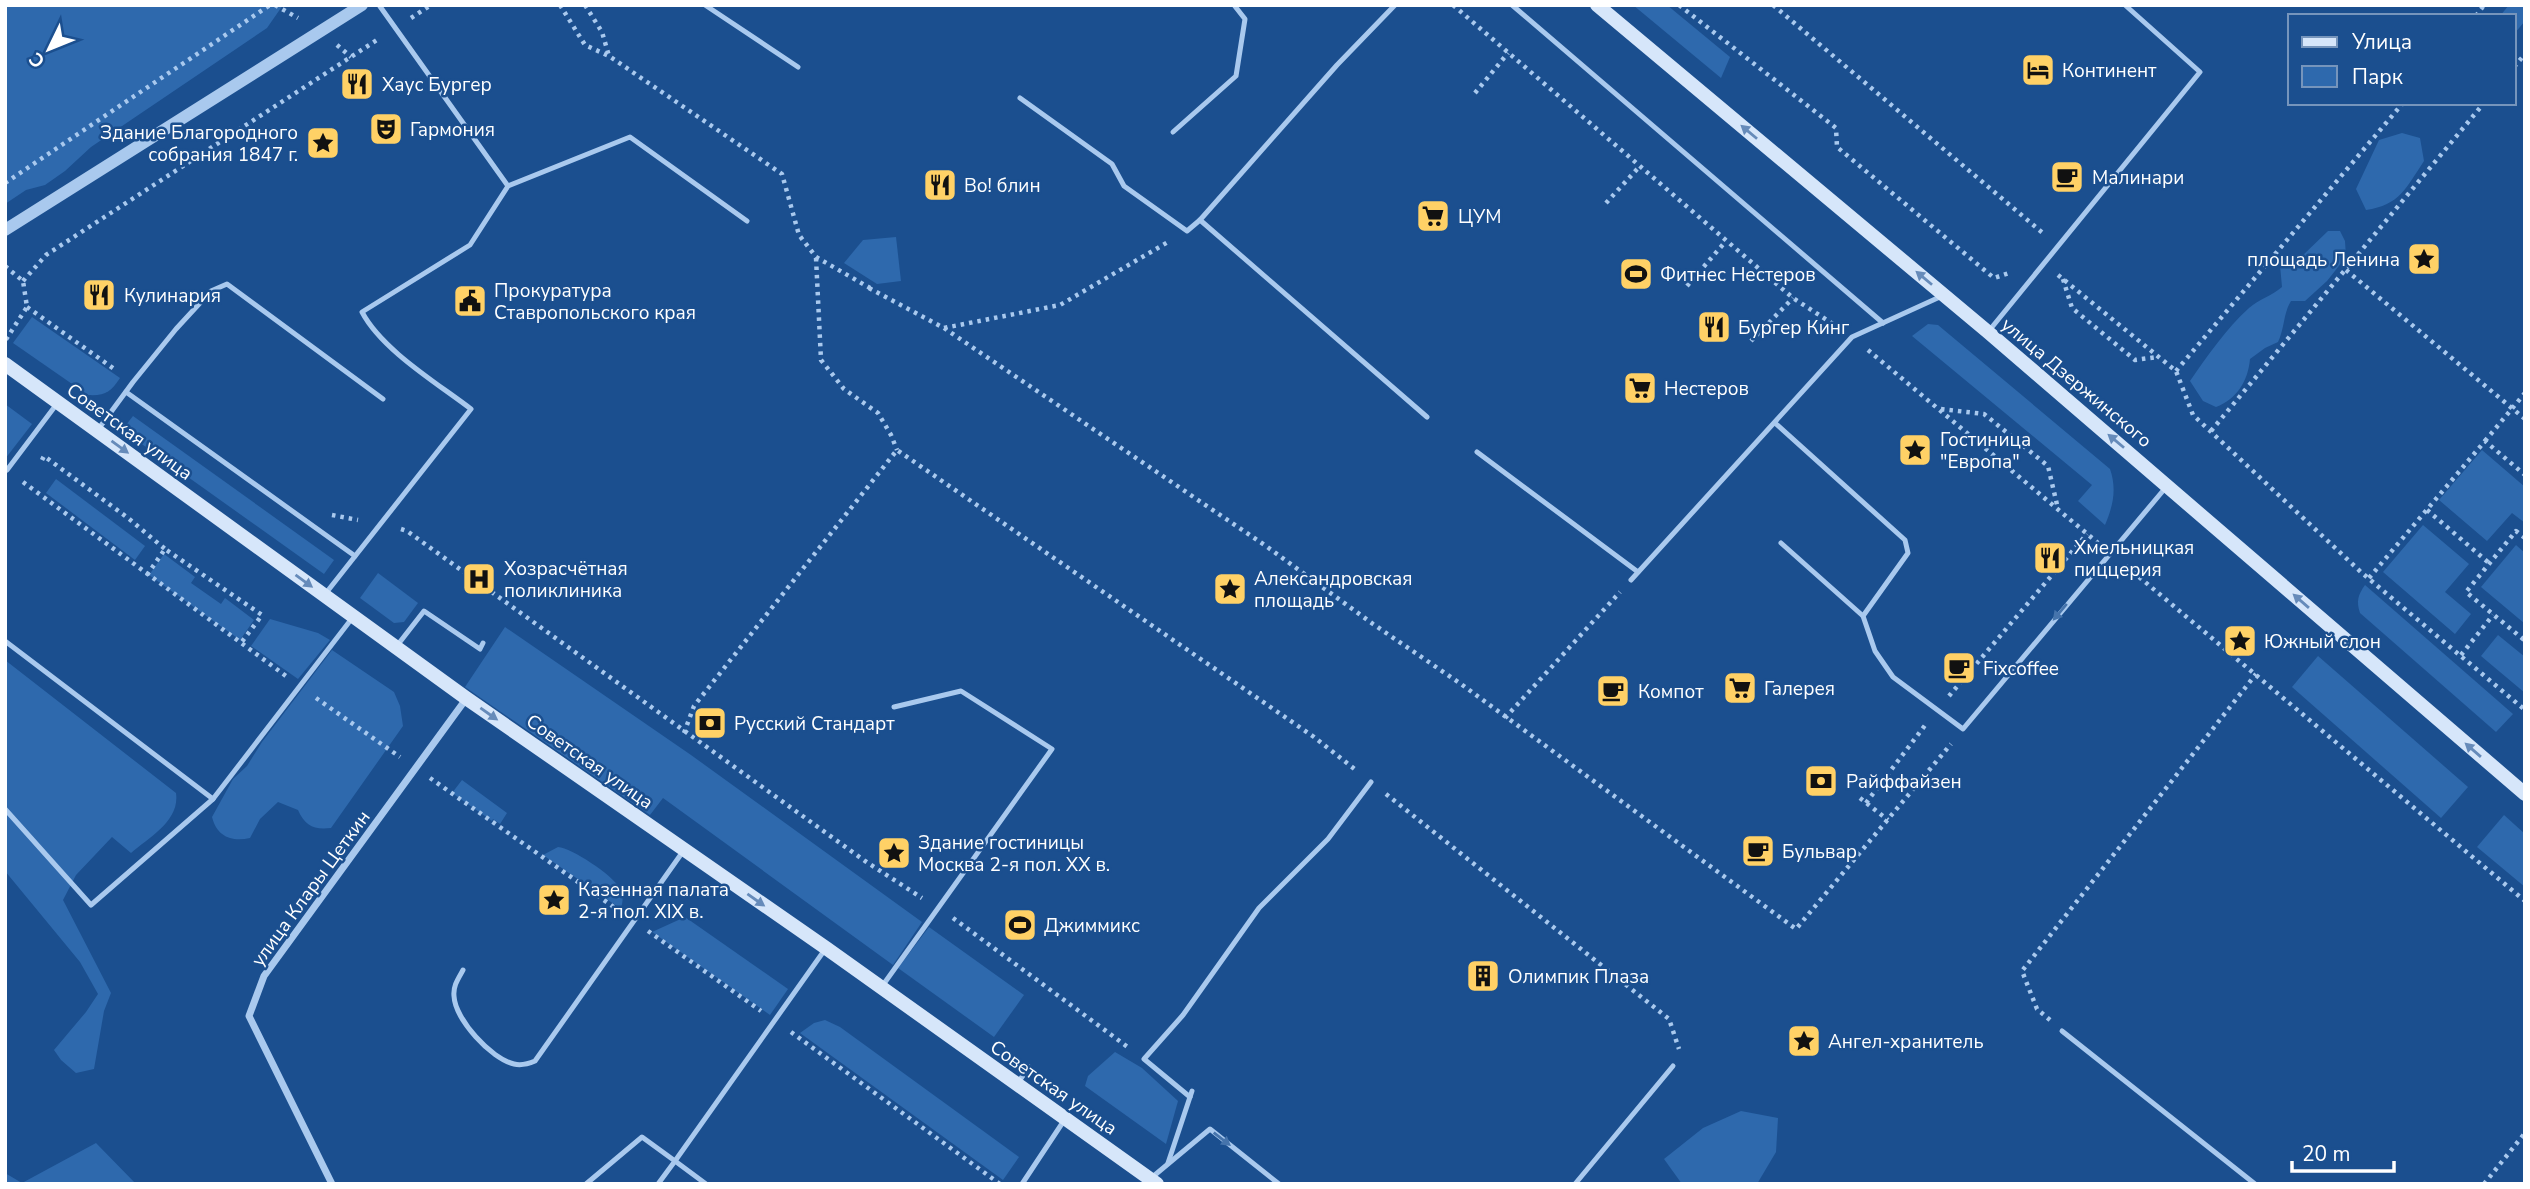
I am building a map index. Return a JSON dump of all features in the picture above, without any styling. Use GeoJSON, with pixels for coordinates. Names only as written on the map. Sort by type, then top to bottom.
{"type":"FeatureCollection","features":[{"type":"Feature","properties":{"kind":"main road","name":"улица Дзержинского"},"geometry":{"type":"LineString","coordinates":[[1597,5],[1989,332],[2525,794]]}},
{"type":"Feature","properties":{"kind":"main road","name":"Советская улица"},"geometry":{"type":"LineString","coordinates":[[5,365],[466,698],[826,948],[1154,1181]]}},
{"type":"Feature","properties":{"kind":"street"},"geometry":{"type":"LineString","coordinates":[[5,230],[362,5]]}},
{"type":"Feature","properties":{"kind":"street","name":"улица Клары Цеткин"},"geometry":{"type":"LineString","coordinates":[[332,1184],[249,1016],[264,976],[466,698]]}},
{"type":"Feature","properties":{"kind":"lane"},"geometry":{"type":"LineString","coordinates":[[379,5],[508,186]]}},
{"type":"Feature","properties":{"kind":"lane"},"geometry":{"type":"LineString","coordinates":[[705,5],[798,67]]}},
{"type":"Feature","properties":{"kind":"lane"},"geometry":{"type":"LineString","coordinates":[[1173,132],[1236,76],[1245,19],[1234,5]]}},
{"type":"Feature","properties":{"kind":"lane"},"geometry":{"type":"LineString","coordinates":[[1020,97],[1112,164],[1124,186],[1187,231],[1200,220],[1337,65],[1395,5]]}},
{"type":"Feature","properties":{"kind":"lane"},"geometry":{"type":"LineString","coordinates":[[1511,5],[1883,323]]}},
{"type":"Feature","properties":{"kind":"lane"},"geometry":{"type":"LineString","coordinates":[[1989,332],[2200,72],[2125,5]]}},
{"type":"Feature","properties":{"kind":"lane"},"geometry":{"type":"LineString","coordinates":[[324,596],[471,409],[399,354],[369,325],[362,312],[470,245],[508,186],[631,137],[747,221]]}},
{"type":"Feature","properties":{"kind":"lane"},"geometry":{"type":"LineString","coordinates":[[1200,220],[1427,417]]}},
{"type":"Feature","properties":{"kind":"lane"},"geometry":{"type":"LineString","coordinates":[[97,431],[133,382],[211,291],[228,284],[383,399]]}},
{"type":"Feature","properties":{"kind":"lane"},"geometry":{"type":"LineString","coordinates":[[1631,580],[1852,337],[1944,296]]}},
{"type":"Feature","properties":{"kind":"lane"},"geometry":{"type":"LineString","coordinates":[[126,391],[355,556]]}},
{"type":"Feature","properties":{"kind":"lane"},"geometry":{"type":"LineString","coordinates":[[7,470],[58,402]]}},
{"type":"Feature","properties":{"kind":"lane"},"geometry":{"type":"LineString","coordinates":[[1775,423],[1905,540],[1908,553],[1863,616]]}},
{"type":"Feature","properties":{"kind":"lane"},"geometry":{"type":"LineString","coordinates":[[1477,452],[1638,572]]}},
{"type":"Feature","properties":{"kind":"lane"},"geometry":{"type":"LineString","coordinates":[[1781,543],[1863,616],[1875,651],[1893,677],[1962,729],[2168,485]]}},
{"type":"Feature","properties":{"kind":"lane"},"geometry":{"type":"LineString","coordinates":[[396,647],[424,611],[480,649],[483,643]]}},
{"type":"Feature","properties":{"kind":"lane"},"geometry":{"type":"LineString","coordinates":[[5,809],[91,905],[213,799],[353,617]]}},
{"type":"Feature","properties":{"kind":"lane"},"geometry":{"type":"LineString","coordinates":[[5,641],[213,799]]}},
{"type":"Feature","properties":{"kind":"lane"},"geometry":{"type":"LineString","coordinates":[[881,988],[1052,749],[961,691],[894,707]]}},
{"type":"Feature","properties":{"kind":"lane"},"geometry":{"type":"LineString","coordinates":[[1168,1163],[1191,1094],[1144,1059],[1183,1015],[1259,908],[1328,839],[1371,782]]}},
{"type":"Feature","properties":{"kind":"lane"},"geometry":{"type":"LineString","coordinates":[[463,970],[453,994],[466,1025],[485,1046],[505,1061],[526,1065],[535,1061],[684,850]]}},
{"type":"Feature","properties":{"kind":"lane"},"geometry":{"type":"LineString","coordinates":[[658,1184],[826,948]]}},
{"type":"Feature","properties":{"kind":"lane"},"geometry":{"type":"LineString","coordinates":[[2062,1031],[2255,1184]]}},
{"type":"Feature","properties":{"kind":"lane"},"geometry":{"type":"LineString","coordinates":[[1575,1184],[1673,1066]]}},
{"type":"Feature","properties":{"kind":"lane"},"geometry":{"type":"LineString","coordinates":[[1017,1084],[1029,1067]]}},
{"type":"Feature","properties":{"kind":"lane"},"geometry":{"type":"LineString","coordinates":[[1022,1184],[1065,1119]]}},
{"type":"Feature","properties":{"kind":"lane"},"geometry":{"type":"LineString","coordinates":[[1154,1181],[1168,1163],[1210,1129],[1279,1184]]}},
{"type":"Feature","properties":{"kind":"lane"},"geometry":{"type":"LineString","coordinates":[[586,1184],[642,1137],[706,1184]]}},
{"type":"Feature","properties":{"kind":"path"},"geometry":{"type":"LineString","coordinates":[[5,183],[270,5]]}},
{"type":"Feature","properties":{"kind":"path"},"geometry":{"type":"LineString","coordinates":[[23,281],[46,255],[431,5]]}},
{"type":"Feature","properties":{"kind":"path"},"geometry":{"type":"LineString","coordinates":[[560,5],[585,45],[609,56],[782,174],[799,235],[816,257],[944,328],[1266,547],[1796,929],[1962,729]]}},
{"type":"Feature","properties":{"kind":"path"},"geometry":{"type":"LineString","coordinates":[[585,5],[602,32],[609,56]]}},
{"type":"Feature","properties":{"kind":"path"},"geometry":{"type":"LineString","coordinates":[[1453,5],[1793,298],[1852,337],[2525,901]]}},
{"type":"Feature","properties":{"kind":"path"},"geometry":{"type":"LineString","coordinates":[[1679,5],[1836,128],[1838,147],[1994,278],[2043,263],[2176,371],[2193,415],[2369,578],[2525,709]]}},
{"type":"Feature","properties":{"kind":"path"},"geometry":{"type":"LineString","coordinates":[[1773,5],[2058,246]]}},
{"type":"Feature","properties":{"kind":"path"},"geometry":{"type":"LineString","coordinates":[[1475,93],[1508,53]]}},
{"type":"Feature","properties":{"kind":"path"},"geometry":{"type":"LineString","coordinates":[[2176,371],[2401,105]]}},
{"type":"Feature","properties":{"kind":"path"},"geometry":{"type":"LineString","coordinates":[[2211,431],[2482,105]]}},
{"type":"Feature","properties":{"kind":"path"},"geometry":{"type":"LineString","coordinates":[[1605,203],[1640,166]]}},
{"type":"Feature","properties":{"kind":"path"},"geometry":{"type":"LineString","coordinates":[[944,328],[1060,305],[1187,231]]}},
{"type":"Feature","properties":{"kind":"path"},"geometry":{"type":"LineString","coordinates":[[1687,286],[1726,241]]}},
{"type":"Feature","properties":{"kind":"path"},"geometry":{"type":"LineString","coordinates":[[816,257],[821,360],[844,389],[878,413],[897,450],[1314,737],[1669,1018],[1677,1042]]}},
{"type":"Feature","properties":{"kind":"path"},"geometry":{"type":"LineString","coordinates":[[5,266],[23,281],[27,307],[5,341]]}},
{"type":"Feature","properties":{"kind":"path"},"geometry":{"type":"LineString","coordinates":[[2346,270],[2525,419]]}},
{"type":"Feature","properties":{"kind":"path"},"geometry":{"type":"LineString","coordinates":[[2063,279],[2071,309],[2135,360],[2158,357]]}},
{"type":"Feature","properties":{"kind":"path"},"geometry":{"type":"LineString","coordinates":[[1751,341],[1793,298]]}},
{"type":"Feature","properties":{"kind":"path"},"geometry":{"type":"LineString","coordinates":[[27,307],[133,382]]}},
{"type":"Feature","properties":{"kind":"path"},"geometry":{"type":"LineString","coordinates":[[2369,578],[2525,393]]}},
{"type":"Feature","properties":{"kind":"path"},"geometry":{"type":"LineString","coordinates":[[1939,409],[1984,414],[2048,466],[2058,510]]}},
{"type":"Feature","properties":{"kind":"path"},"geometry":{"type":"LineString","coordinates":[[2485,441],[2525,475]]}},
{"type":"Feature","properties":{"kind":"path"},"geometry":{"type":"LineString","coordinates":[[684,733],[694,706],[897,450]]}},
{"type":"Feature","properties":{"kind":"path"},"geometry":{"type":"LineString","coordinates":[[38,465],[44,456],[165,549],[262,615],[241,643]]}},
{"type":"Feature","properties":{"kind":"path"},"geometry":{"type":"LineString","coordinates":[[7,470],[146,575],[546,860]]}},
{"type":"Feature","properties":{"kind":"path"},"geometry":{"type":"LineString","coordinates":[[25,483],[31,474]]}},
{"type":"Feature","properties":{"kind":"path"},"geometry":{"type":"LineString","coordinates":[[2427,510],[2489,563]]}},
{"type":"Feature","properties":{"kind":"path"},"geometry":{"type":"LineString","coordinates":[[330,515],[382,523],[407,531],[684,733],[865,861],[938,908],[1144,1059]]}},
{"type":"Feature","properties":{"kind":"path"},"geometry":{"type":"LineString","coordinates":[[2525,538],[2516,531],[2466,592],[2522,639],[2525,636]]}},
{"type":"Feature","properties":{"kind":"path"},"geometry":{"type":"LineString","coordinates":[[1866,803],[1937,710],[2087,534]]}},
{"type":"Feature","properties":{"kind":"path"},"geometry":{"type":"LineString","coordinates":[[146,575],[165,549]]}},
{"type":"Feature","properties":{"kind":"path"},"geometry":{"type":"LineString","coordinates":[[1505,718],[1631,580]]}},
{"type":"Feature","properties":{"kind":"path"},"geometry":{"type":"LineString","coordinates":[[2461,655],[2493,615]]}},
{"type":"Feature","properties":{"kind":"path"},"geometry":{"type":"LineString","coordinates":[[2062,1031],[2037,1009],[2021,971],[2256,674]]}},
{"type":"Feature","properties":{"kind":"path"},"geometry":{"type":"LineString","coordinates":[[1860,798],[1888,820]]}},
{"type":"Feature","properties":{"kind":"path"},"geometry":{"type":"LineString","coordinates":[[2484,1184],[2525,1133]]}},
{"type":"Feature","properties":{"kind":"green space"},"geometry":{"type":"Polygon","coordinates":[[[5,5],[283,5],[267,28],[91,147],[45,185],[26,190],[5,204],[5,5]]]}},
{"type":"Feature","properties":{"kind":"green space"},"geometry":{"type":"Polygon","coordinates":[[[1633,5],[1667,5],[1730,57],[1721,78],[1633,5]]]}},
{"type":"Feature","properties":{"kind":"green space"},"geometry":{"type":"Polygon","coordinates":[[[2509,5],[2525,5],[2525,21],[2516,32],[2516,14],[2502,14],[2509,5]]]}},
{"type":"Feature","properties":{"kind":"green space"},"geometry":{"type":"Polygon","coordinates":[[[2402,133],[2420,138],[2424,161],[2401,194],[2387,204],[2366,210],[2356,189],[2379,140],[2402,133]]]}},
{"type":"Feature","properties":{"kind":"green space"},"geometry":{"type":"Polygon","coordinates":[[[2328,231],[2340,231],[2345,241],[2346,257],[2327,281],[2305,301],[2291,301],[2278,342],[2250,359],[2244,382],[2235,394],[2216,407],[2203,401],[2190,381],[2211,352],[2249,308],[2282,287],[2280,265],[2285,260],[2300,258],[2328,231]]]}},
{"type":"Feature","properties":{"kind":"green space"},"geometry":{"type":"Polygon","coordinates":[[[896,237],[901,281],[877,284],[844,263],[863,240],[896,237]]]}},
{"type":"Feature","properties":{"kind":"green space"},"geometry":{"type":"Polygon","coordinates":[[[32,317],[120,378],[114,387],[103,394],[88,395],[13,343],[32,317]]]}},
{"type":"Feature","properties":{"kind":"green space"},"geometry":{"type":"Polygon","coordinates":[[[1928,324],[1938,325],[2110,469],[2113,497],[2105,525],[2078,501],[2092,485],[1912,336],[1928,324]]]}},
{"type":"Feature","properties":{"kind":"green space"},"geometry":{"type":"Polygon","coordinates":[[[5,404],[32,424],[5,459],[5,404]]]}},
{"type":"Feature","properties":{"kind":"green space"},"geometry":{"type":"Polygon","coordinates":[[[133,416],[334,560],[324,574],[122,430],[133,416]]]}},
{"type":"Feature","properties":{"kind":"green space"},"geometry":{"type":"Polygon","coordinates":[[[2482,450],[2525,487],[2525,523],[2512,513],[2487,541],[2439,500],[2482,450]]]}},
{"type":"Feature","properties":{"kind":"green space"},"geometry":{"type":"Polygon","coordinates":[[[56,479],[145,546],[135,560],[46,493],[56,479]]]}},
{"type":"Feature","properties":{"kind":"green space"},"geometry":{"type":"Polygon","coordinates":[[[2423,525],[2469,564],[2445,592],[2471,614],[2455,634],[2383,572],[2423,525]]]}},
{"type":"Feature","properties":{"kind":"green space"},"geometry":{"type":"Polygon","coordinates":[[[2516,545],[2525,553],[2524,623],[2481,587],[2516,545]]]}},
{"type":"Feature","properties":{"kind":"green space"},"geometry":{"type":"Polygon","coordinates":[[[164,554],[195,577],[191,583],[221,604],[225,598],[254,620],[240,640],[149,575],[164,554]]]}},
{"type":"Feature","properties":{"kind":"green space"},"geometry":{"type":"Polygon","coordinates":[[[378,573],[418,603],[404,622],[394,623],[360,598],[378,573]]]}},
{"type":"Feature","properties":{"kind":"green space"},"geometry":{"type":"Polygon","coordinates":[[[2365,585],[2513,714],[2496,732],[2360,613],[2358,598],[2365,585]]]}},
{"type":"Feature","properties":{"kind":"green space"},"geometry":{"type":"Polygon","coordinates":[[[270,619],[318,633],[330,640],[298,679],[251,646],[270,619]]]}},
{"type":"Feature","properties":{"kind":"green space"},"geometry":{"type":"Polygon","coordinates":[[[505,627],[691,755],[922,922],[893,965],[663,798],[650,815],[465,687],[505,627]]]}},
{"type":"Feature","properties":{"kind":"green space"},"geometry":{"type":"Polygon","coordinates":[[[2498,635],[2525,657],[2525,693],[2481,656],[2498,635]]]}},
{"type":"Feature","properties":{"kind":"green space"},"geometry":{"type":"Polygon","coordinates":[[[332,650],[394,692],[400,706],[403,726],[331,828],[311,826],[298,810],[278,802],[260,819],[250,838],[226,836],[214,824],[212,817],[233,779],[247,766],[332,650]]]}},
{"type":"Feature","properties":{"kind":"green space"},"geometry":{"type":"Polygon","coordinates":[[[2318,656],[2468,787],[2441,818],[2292,687],[2318,656]]]}},
{"type":"Feature","properties":{"kind":"green space"},"geometry":{"type":"Polygon","coordinates":[[[5,660],[176,793],[173,812],[162,828],[131,853],[112,837],[76,875],[63,900],[111,993],[104,1011],[94,1069],[76,1073],[54,1050],[98,994],[80,962],[5,871],[5,660]]]}},
{"type":"Feature","properties":{"kind":"green space"},"geometry":{"type":"Polygon","coordinates":[[[462,780],[507,813],[500,824],[452,793],[462,780]]]}},
{"type":"Feature","properties":{"kind":"green space"},"geometry":{"type":"Polygon","coordinates":[[[2504,815],[2525,834],[2525,887],[2477,847],[2504,815]]]}},
{"type":"Feature","properties":{"kind":"green space"},"geometry":{"type":"Polygon","coordinates":[[[558,847],[582,857],[615,882],[621,890],[621,909],[543,855],[558,847]]]}},
{"type":"Feature","properties":{"kind":"green space"},"geometry":{"type":"Polygon","coordinates":[[[685,917],[788,989],[770,1015],[652,932],[685,917]]]}},
{"type":"Feature","properties":{"kind":"green space"},"geometry":{"type":"Polygon","coordinates":[[[929,927],[1024,995],[994,1037],[898,968],[929,927]]]}},
{"type":"Feature","properties":{"kind":"green space"},"geometry":{"type":"Polygon","coordinates":[[[825,1020],[840,1027],[1019,1157],[1003,1180],[800,1033],[814,1023],[825,1020]]]}},
{"type":"Feature","properties":{"kind":"green space"},"geometry":{"type":"Polygon","coordinates":[[[1115,1052],[1142,1068],[1178,1101],[1166,1144],[1085,1086],[1088,1076],[1115,1052]]]}},
{"type":"Feature","properties":{"kind":"green space"},"geometry":{"type":"Polygon","coordinates":[[[1741,1111],[1778,1118],[1776,1152],[1757,1184],[1682,1184],[1664,1159],[1703,1128],[1741,1111]]]}},
{"type":"Feature","properties":{"kind":"green space"},"geometry":{"type":"Polygon","coordinates":[[[96,1143],[136,1184],[5,1184],[5,1173],[22,1183],[96,1143]]]}},
{"type":"Feature","properties":{"kind":"place","name":"Континент"},"geometry":{"type":"Point","coordinates":[2038,70]}},
{"type":"Feature","properties":{"kind":"place","name":"Хаус Бургер"},"geometry":{"type":"Point","coordinates":[357,84]}},
{"type":"Feature","properties":{"kind":"place","name":"Гармония"},"geometry":{"type":"Point","coordinates":[386,129]}},
{"type":"Feature","properties":{"kind":"place","name":"Здание Благородного собрания 1847 г."},"geometry":{"type":"Point","coordinates":[323,143]}},
{"type":"Feature","properties":{"kind":"place","name":"Малинари"},"geometry":{"type":"Point","coordinates":[2067,177]}},
{"type":"Feature","properties":{"kind":"place","name":"Во! блин"},"geometry":{"type":"Point","coordinates":[940,185]}},
{"type":"Feature","properties":{"kind":"place","name":"ЦУМ"},"geometry":{"type":"Point","coordinates":[1433,216]}},
{"type":"Feature","properties":{"kind":"place","name":"площадь Ленина"},"geometry":{"type":"Point","coordinates":[2424,259]}},
{"type":"Feature","properties":{"kind":"place","name":"Фитнес Нестеров"},"geometry":{"type":"Point","coordinates":[1636,274]}},
{"type":"Feature","properties":{"kind":"place","name":"Кулинария"},"geometry":{"type":"Point","coordinates":[99,295]}},
{"type":"Feature","properties":{"kind":"place","name":"Прокуратура Ставропольского края"},"geometry":{"type":"Point","coordinates":[470,301]}},
{"type":"Feature","properties":{"kind":"place","name":"Бургер Кинг"},"geometry":{"type":"Point","coordinates":[1714,327]}},
{"type":"Feature","properties":{"kind":"place","name":"Нестеров"},"geometry":{"type":"Point","coordinates":[1640,388]}},
{"type":"Feature","properties":{"kind":"place","name":"Гостиница \"Европа\""},"geometry":{"type":"Point","coordinates":[1915,450]}},
{"type":"Feature","properties":{"kind":"place","name":"Хмельницкая пиццерия"},"geometry":{"type":"Point","coordinates":[2050,558]}},
{"type":"Feature","properties":{"kind":"place","name":"Хозрасчётная поликлиника"},"geometry":{"type":"Point","coordinates":[479,579]}},
{"type":"Feature","properties":{"kind":"place","name":"Александровская площадь"},"geometry":{"type":"Point","coordinates":[1230,589]}},
{"type":"Feature","properties":{"kind":"place","name":"Южный слон"},"geometry":{"type":"Point","coordinates":[2240,641]}},
{"type":"Feature","properties":{"kind":"place","name":"Fixcoffee"},"geometry":{"type":"Point","coordinates":[1959,668]}},
{"type":"Feature","properties":{"kind":"place","name":"Галерея"},"geometry":{"type":"Point","coordinates":[1740,688]}},
{"type":"Feature","properties":{"kind":"place","name":"Компот"},"geometry":{"type":"Point","coordinates":[1613,691]}},
{"type":"Feature","properties":{"kind":"place","name":"Русский Стандарт"},"geometry":{"type":"Point","coordinates":[710,723]}},
{"type":"Feature","properties":{"kind":"place","name":"Райффайзен"},"geometry":{"type":"Point","coordinates":[1821,781]}},
{"type":"Feature","properties":{"kind":"place","name":"Бульвар"},"geometry":{"type":"Point","coordinates":[1758,851]}},
{"type":"Feature","properties":{"kind":"place","name":"Здание гостиницы Москва 2-я пол. ХХ в."},"geometry":{"type":"Point","coordinates":[894,853]}},
{"type":"Feature","properties":{"kind":"place","name":"Казенная палата 2-я пол. XIX в."},"geometry":{"type":"Point","coordinates":[554,900]}},
{"type":"Feature","properties":{"kind":"place","name":"Джиммикс"},"geometry":{"type":"Point","coordinates":[1020,925]}},
{"type":"Feature","properties":{"kind":"place","name":"Олимпик Плаза"},"geometry":{"type":"Point","coordinates":[1483,976]}},
{"type":"Feature","properties":{"kind":"place","name":"Ангел-хранитель"},"geometry":{"type":"Point","coordinates":[1804,1041]}}]}
